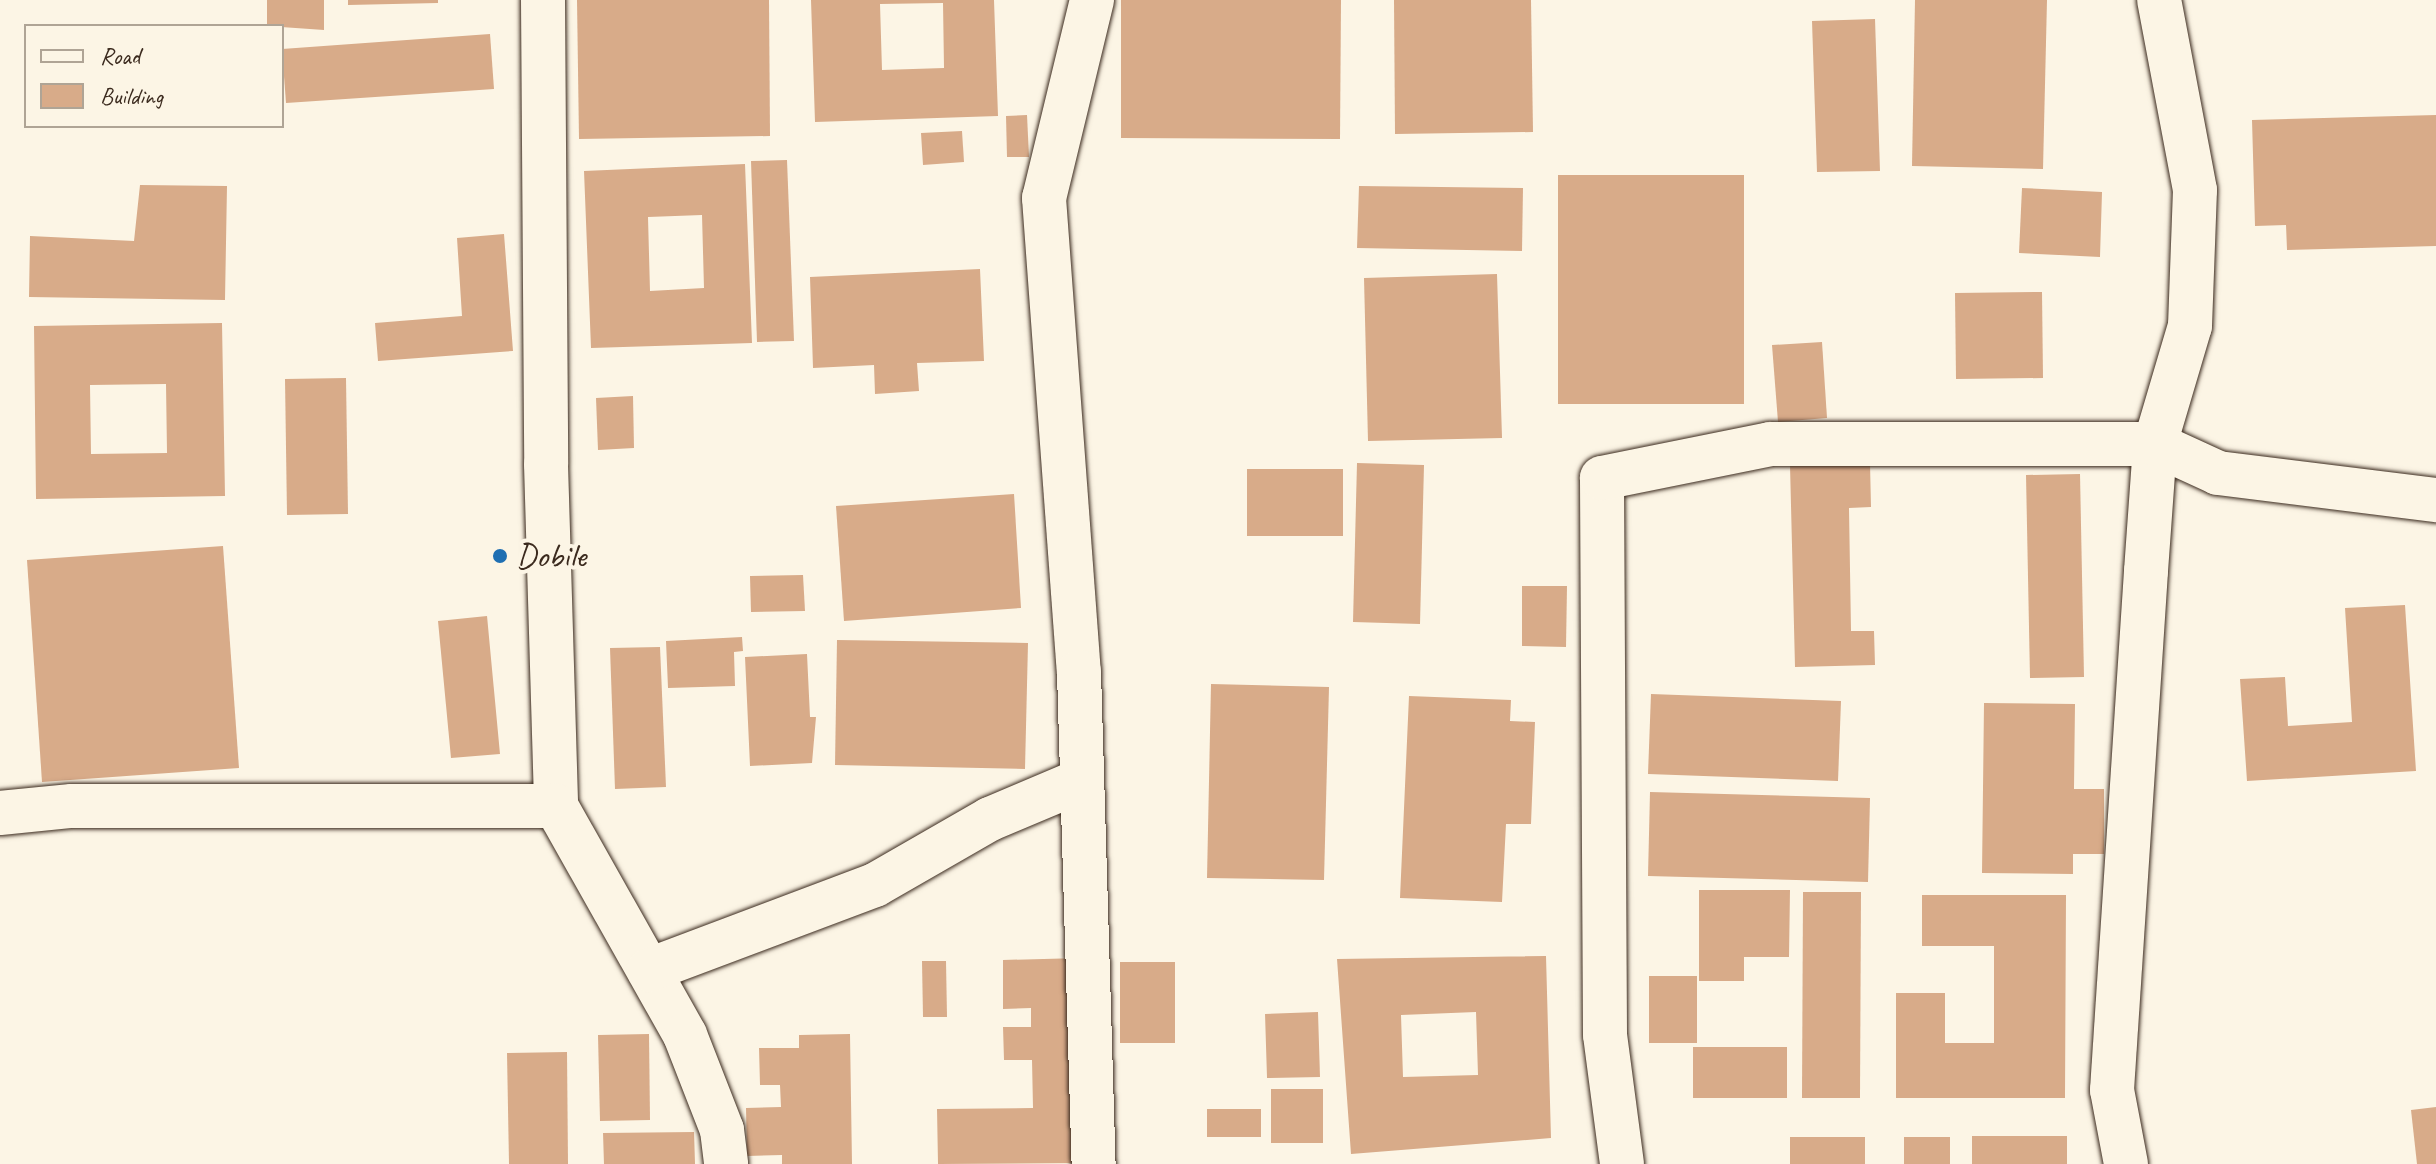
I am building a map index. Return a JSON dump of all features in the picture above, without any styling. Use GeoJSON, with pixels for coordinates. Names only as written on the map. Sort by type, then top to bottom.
{"type":"FeatureCollection","features":[{"type":"Feature","properties":{"kind":"street"},"geometry":{"type":"LineString","coordinates":[[543,0],[546,464],[556,806],[649,970],[705,1084],[722,1130],[726,1164]]}},
{"type":"Feature","properties":{"kind":"street"},"geometry":{"type":"LineString","coordinates":[[1092,0],[1044,198],[1079,672],[1094,1164]]}},
{"type":"Feature","properties":{"kind":"street"},"geometry":{"type":"LineString","coordinates":[[2126,1164],[2112,1090],[2155,444],[2190,326],[2195,190],[2159,0]]}},
{"type":"Feature","properties":{"kind":"street"},"geometry":{"type":"LineString","coordinates":[[1622,1164],[1605,1035],[1602,478],[1770,444],[2155,444],[2218,473],[2436,500]]}},
{"type":"Feature","properties":{"kind":"street"},"geometry":{"type":"LineString","coordinates":[[649,970],[875,885],[990,819],[1080,781]]}},
{"type":"Feature","properties":{"kind":"street"},"geometry":{"type":"LineString","coordinates":[[0,813],[72,806],[556,806]]}},
{"type":"Feature","properties":{"kind":"building"},"geometry":{"type":"Polygon","coordinates":[[[267,0],[324,0],[324,30],[267,24],[267,0]]]}},
{"type":"Feature","properties":{"kind":"building"},"geometry":{"type":"Polygon","coordinates":[[[348,0],[438,0],[438,3],[348,5],[348,0]]]}},
{"type":"Feature","properties":{"kind":"building"},"geometry":{"type":"Polygon","coordinates":[[[577,0],[769,0],[770,136],[579,139],[577,0]]]}},
{"type":"Feature","properties":{"kind":"building"},"geometry":{"type":"Polygon","coordinates":[[[811,0],[994,0],[998,116],[815,122],[811,0]],[[943,3],[880,4],[882,70],[944,68],[943,3]]]}},
{"type":"Feature","properties":{"kind":"building"},"geometry":{"type":"Polygon","coordinates":[[[1121,0],[1341,0],[1340,139],[1121,138],[1121,0]]]}},
{"type":"Feature","properties":{"kind":"building"},"geometry":{"type":"Polygon","coordinates":[[[1394,0],[1531,0],[1533,132],[1395,134],[1394,0]]]}},
{"type":"Feature","properties":{"kind":"building"},"geometry":{"type":"Polygon","coordinates":[[[1915,0],[2047,0],[2043,169],[1912,166],[1915,0]]]}},
{"type":"Feature","properties":{"kind":"building"},"geometry":{"type":"Polygon","coordinates":[[[1875,19],[1880,171],[1817,172],[1812,21],[1875,19]]]}},
{"type":"Feature","properties":{"kind":"building"},"geometry":{"type":"Polygon","coordinates":[[[490,34],[494,89],[286,103],[284,49],[490,34]]]}},
{"type":"Feature","properties":{"kind":"building"},"geometry":{"type":"Polygon","coordinates":[[[1027,115],[1029,157],[1007,157],[1006,116],[1027,115]]]}},
{"type":"Feature","properties":{"kind":"building"},"geometry":{"type":"Polygon","coordinates":[[[2436,115],[2436,246],[2287,250],[2286,225],[2255,226],[2252,120],[2436,115]]]}},
{"type":"Feature","properties":{"kind":"building"},"geometry":{"type":"Polygon","coordinates":[[[962,131],[964,162],[923,165],[921,133],[962,131]]]}},
{"type":"Feature","properties":{"kind":"building"},"geometry":{"type":"Polygon","coordinates":[[[787,160],[794,341],[757,342],[751,161],[787,160]]]}},
{"type":"Feature","properties":{"kind":"building"},"geometry":{"type":"Polygon","coordinates":[[[745,164],[752,343],[591,348],[584,171],[745,164]],[[702,215],[648,217],[650,291],[704,288],[702,215]]]}},
{"type":"Feature","properties":{"kind":"building"},"geometry":{"type":"Polygon","coordinates":[[[1558,175],[1744,175],[1744,404],[1558,404],[1558,175]]]}},
{"type":"Feature","properties":{"kind":"building"},"geometry":{"type":"Polygon","coordinates":[[[140,185],[227,186],[225,300],[29,297],[30,236],[134,241],[140,185]]]}},
{"type":"Feature","properties":{"kind":"building"},"geometry":{"type":"Polygon","coordinates":[[[1359,186],[1523,188],[1522,251],[1357,248],[1359,186]]]}},
{"type":"Feature","properties":{"kind":"building"},"geometry":{"type":"Polygon","coordinates":[[[2022,188],[2102,192],[2100,257],[2019,253],[2022,188]]]}},
{"type":"Feature","properties":{"kind":"building"},"geometry":{"type":"Polygon","coordinates":[[[504,234],[513,351],[378,361],[375,323],[462,316],[457,238],[504,234]]]}},
{"type":"Feature","properties":{"kind":"building"},"geometry":{"type":"Polygon","coordinates":[[[980,269],[984,361],[917,363],[919,391],[875,394],[874,365],[813,368],[810,277],[980,269]]]}},
{"type":"Feature","properties":{"kind":"building"},"geometry":{"type":"Polygon","coordinates":[[[1497,274],[1502,438],[1368,441],[1364,278],[1497,274]]]}},
{"type":"Feature","properties":{"kind":"building"},"geometry":{"type":"Polygon","coordinates":[[[2042,292],[2043,378],[1956,379],[1955,293],[2042,292]]]}},
{"type":"Feature","properties":{"kind":"building"},"geometry":{"type":"Polygon","coordinates":[[[222,323],[225,496],[36,499],[34,326],[222,323]],[[166,384],[90,385],[91,454],[167,453],[166,384]]]}},
{"type":"Feature","properties":{"kind":"building"},"geometry":{"type":"Polygon","coordinates":[[[1822,342],[1827,418],[1778,422],[1772,345],[1822,342]]]}},
{"type":"Feature","properties":{"kind":"building"},"geometry":{"type":"Polygon","coordinates":[[[346,378],[348,514],[287,515],[285,379],[346,378]]]}},
{"type":"Feature","properties":{"kind":"building"},"geometry":{"type":"Polygon","coordinates":[[[633,396],[634,448],[598,450],[596,398],[633,396]]]}},
{"type":"Feature","properties":{"kind":"building"},"geometry":{"type":"Polygon","coordinates":[[[1357,463],[1424,465],[1420,624],[1353,622],[1357,463]]]}},
{"type":"Feature","properties":{"kind":"building"},"geometry":{"type":"Polygon","coordinates":[[[1870,463],[1871,507],[1849,508],[1851,631],[1874,631],[1875,665],[1795,667],[1790,465],[1870,463]]]}},
{"type":"Feature","properties":{"kind":"building"},"geometry":{"type":"Polygon","coordinates":[[[1247,469],[1343,469],[1343,536],[1247,536],[1247,469]]]}},
{"type":"Feature","properties":{"kind":"building"},"geometry":{"type":"Polygon","coordinates":[[[2080,474],[2084,677],[2030,678],[2026,475],[2080,474]]]}},
{"type":"Feature","properties":{"kind":"building"},"geometry":{"type":"Polygon","coordinates":[[[1014,494],[1021,608],[844,621],[836,506],[1014,494]]]}},
{"type":"Feature","properties":{"kind":"building"},"geometry":{"type":"Polygon","coordinates":[[[223,546],[239,768],[42,782],[27,560],[223,546]]]}},
{"type":"Feature","properties":{"kind":"building"},"geometry":{"type":"Polygon","coordinates":[[[803,575],[805,611],[751,612],[750,576],[803,575]]]}},
{"type":"Feature","properties":{"kind":"building"},"geometry":{"type":"Polygon","coordinates":[[[1522,586],[1567,586],[1566,647],[1522,646],[1522,586]]]}},
{"type":"Feature","properties":{"kind":"building"},"geometry":{"type":"Polygon","coordinates":[[[2405,605],[2416,771],[2247,781],[2240,679],[2285,677],[2288,726],[2352,722],[2345,608],[2405,605]]]}},
{"type":"Feature","properties":{"kind":"building"},"geometry":{"type":"Polygon","coordinates":[[[487,616],[500,754],[451,758],[438,621],[487,616]]]}},
{"type":"Feature","properties":{"kind":"building"},"geometry":{"type":"Polygon","coordinates":[[[742,637],[743,651],[734,652],[735,686],[668,688],[666,641],[742,637]]]}},
{"type":"Feature","properties":{"kind":"building"},"geometry":{"type":"Polygon","coordinates":[[[837,640],[1028,643],[1025,769],[835,765],[837,640]]]}},
{"type":"Feature","properties":{"kind":"building"},"geometry":{"type":"Polygon","coordinates":[[[660,647],[666,787],[615,789],[610,648],[660,647]]]}},
{"type":"Feature","properties":{"kind":"building"},"geometry":{"type":"Polygon","coordinates":[[[807,654],[810,717],[816,717],[812,763],[750,766],[745,657],[807,654]]]}},
{"type":"Feature","properties":{"kind":"building"},"geometry":{"type":"Polygon","coordinates":[[[1211,684],[1329,687],[1324,880],[1207,878],[1211,684]]]}},
{"type":"Feature","properties":{"kind":"building"},"geometry":{"type":"Polygon","coordinates":[[[1651,694],[1841,701],[1838,781],[1648,774],[1651,694]]]}},
{"type":"Feature","properties":{"kind":"building"},"geometry":{"type":"Polygon","coordinates":[[[1409,696],[1511,700],[1510,721],[1535,722],[1531,824],[1506,824],[1502,902],[1400,898],[1409,696]]]}},
{"type":"Feature","properties":{"kind":"building"},"geometry":{"type":"Polygon","coordinates":[[[1984,703],[2075,704],[2074,789],[2104,789],[2104,854],[2073,854],[2073,874],[1982,873],[1984,703]]]}},
{"type":"Feature","properties":{"kind":"building"},"geometry":{"type":"Polygon","coordinates":[[[1650,792],[1870,798],[1868,882],[1648,876],[1650,792]]]}},
{"type":"Feature","properties":{"kind":"building"},"geometry":{"type":"Polygon","coordinates":[[[1699,890],[1790,890],[1789,957],[1744,957],[1744,981],[1699,981],[1699,890]]]}},
{"type":"Feature","properties":{"kind":"building"},"geometry":{"type":"Polygon","coordinates":[[[1803,892],[1861,892],[1860,1098],[1802,1098],[1803,892]]]}},
{"type":"Feature","properties":{"kind":"building"},"geometry":{"type":"Polygon","coordinates":[[[1922,895],[2066,895],[2065,1098],[1896,1098],[1896,993],[1945,993],[1945,1043],[1994,1043],[1994,946],[1922,946],[1922,895]]]}},
{"type":"Feature","properties":{"kind":"building"},"geometry":{"type":"Polygon","coordinates":[[[1546,956],[1551,1138],[1351,1154],[1337,959],[1546,956]],[[1476,1012],[1401,1015],[1403,1077],[1478,1075],[1476,1012]]]}},
{"type":"Feature","properties":{"kind":"building"},"geometry":{"type":"Polygon","coordinates":[[[1080,958],[1083,1163],[938,1164],[937,1109],[1033,1108],[1032,1060],[1004,1060],[1003,1027],[1031,1027],[1031,1008],[1003,1009],[1003,960],[1080,958]]]}},
{"type":"Feature","properties":{"kind":"building"},"geometry":{"type":"Polygon","coordinates":[[[922,961],[946,961],[947,1017],[923,1017],[922,961]]]}},
{"type":"Feature","properties":{"kind":"building"},"geometry":{"type":"Polygon","coordinates":[[[1120,962],[1175,962],[1175,1043],[1120,1043],[1120,962]]]}},
{"type":"Feature","properties":{"kind":"building"},"geometry":{"type":"Polygon","coordinates":[[[1649,976],[1697,976],[1697,1043],[1649,1043],[1649,976]]]}},
{"type":"Feature","properties":{"kind":"building"},"geometry":{"type":"Polygon","coordinates":[[[1318,1012],[1320,1077],[1267,1078],[1265,1014],[1318,1012]]]}},
{"type":"Feature","properties":{"kind":"building"},"geometry":{"type":"Polygon","coordinates":[[[649,1034],[650,1120],[600,1121],[598,1035],[649,1034]]]}},
{"type":"Feature","properties":{"kind":"building"},"geometry":{"type":"Polygon","coordinates":[[[850,1034],[852,1164],[782,1164],[782,1155],[747,1156],[746,1108],[781,1107],[780,1085],[760,1085],[759,1048],[799,1048],[799,1035],[850,1034]]]}},
{"type":"Feature","properties":{"kind":"building"},"geometry":{"type":"Polygon","coordinates":[[[1693,1047],[1787,1047],[1787,1098],[1693,1098],[1693,1047]]]}},
{"type":"Feature","properties":{"kind":"building"},"geometry":{"type":"Polygon","coordinates":[[[567,1052],[568,1164],[509,1164],[507,1053],[567,1052]]]}},
{"type":"Feature","properties":{"kind":"building"},"geometry":{"type":"Polygon","coordinates":[[[1271,1089],[1323,1089],[1323,1143],[1271,1143],[1271,1089]]]}},
{"type":"Feature","properties":{"kind":"building"},"geometry":{"type":"Polygon","coordinates":[[[2436,1107],[2436,1164],[2417,1164],[2411,1110],[2436,1107]]]}},
{"type":"Feature","properties":{"kind":"building"},"geometry":{"type":"Polygon","coordinates":[[[1207,1109],[1261,1109],[1261,1137],[1207,1137],[1207,1109]]]}},
{"type":"Feature","properties":{"kind":"building"},"geometry":{"type":"Polygon","coordinates":[[[694,1132],[695,1164],[604,1164],[603,1133],[694,1132]]]}},
{"type":"Feature","properties":{"kind":"building"},"geometry":{"type":"Polygon","coordinates":[[[1972,1136],[2067,1136],[2067,1164],[1972,1164],[1972,1136]]]}},
{"type":"Feature","properties":{"kind":"building"},"geometry":{"type":"Polygon","coordinates":[[[1790,1137],[1865,1137],[1865,1164],[1790,1164],[1790,1137]]]}},
{"type":"Feature","properties":{"kind":"building"},"geometry":{"type":"Polygon","coordinates":[[[1904,1137],[1950,1137],[1950,1164],[1904,1164],[1904,1137]]]}},
{"type":"Feature","properties":{"kind":"place","name":"Dobile"},"geometry":{"type":"Point","coordinates":[500,556]}}]}
